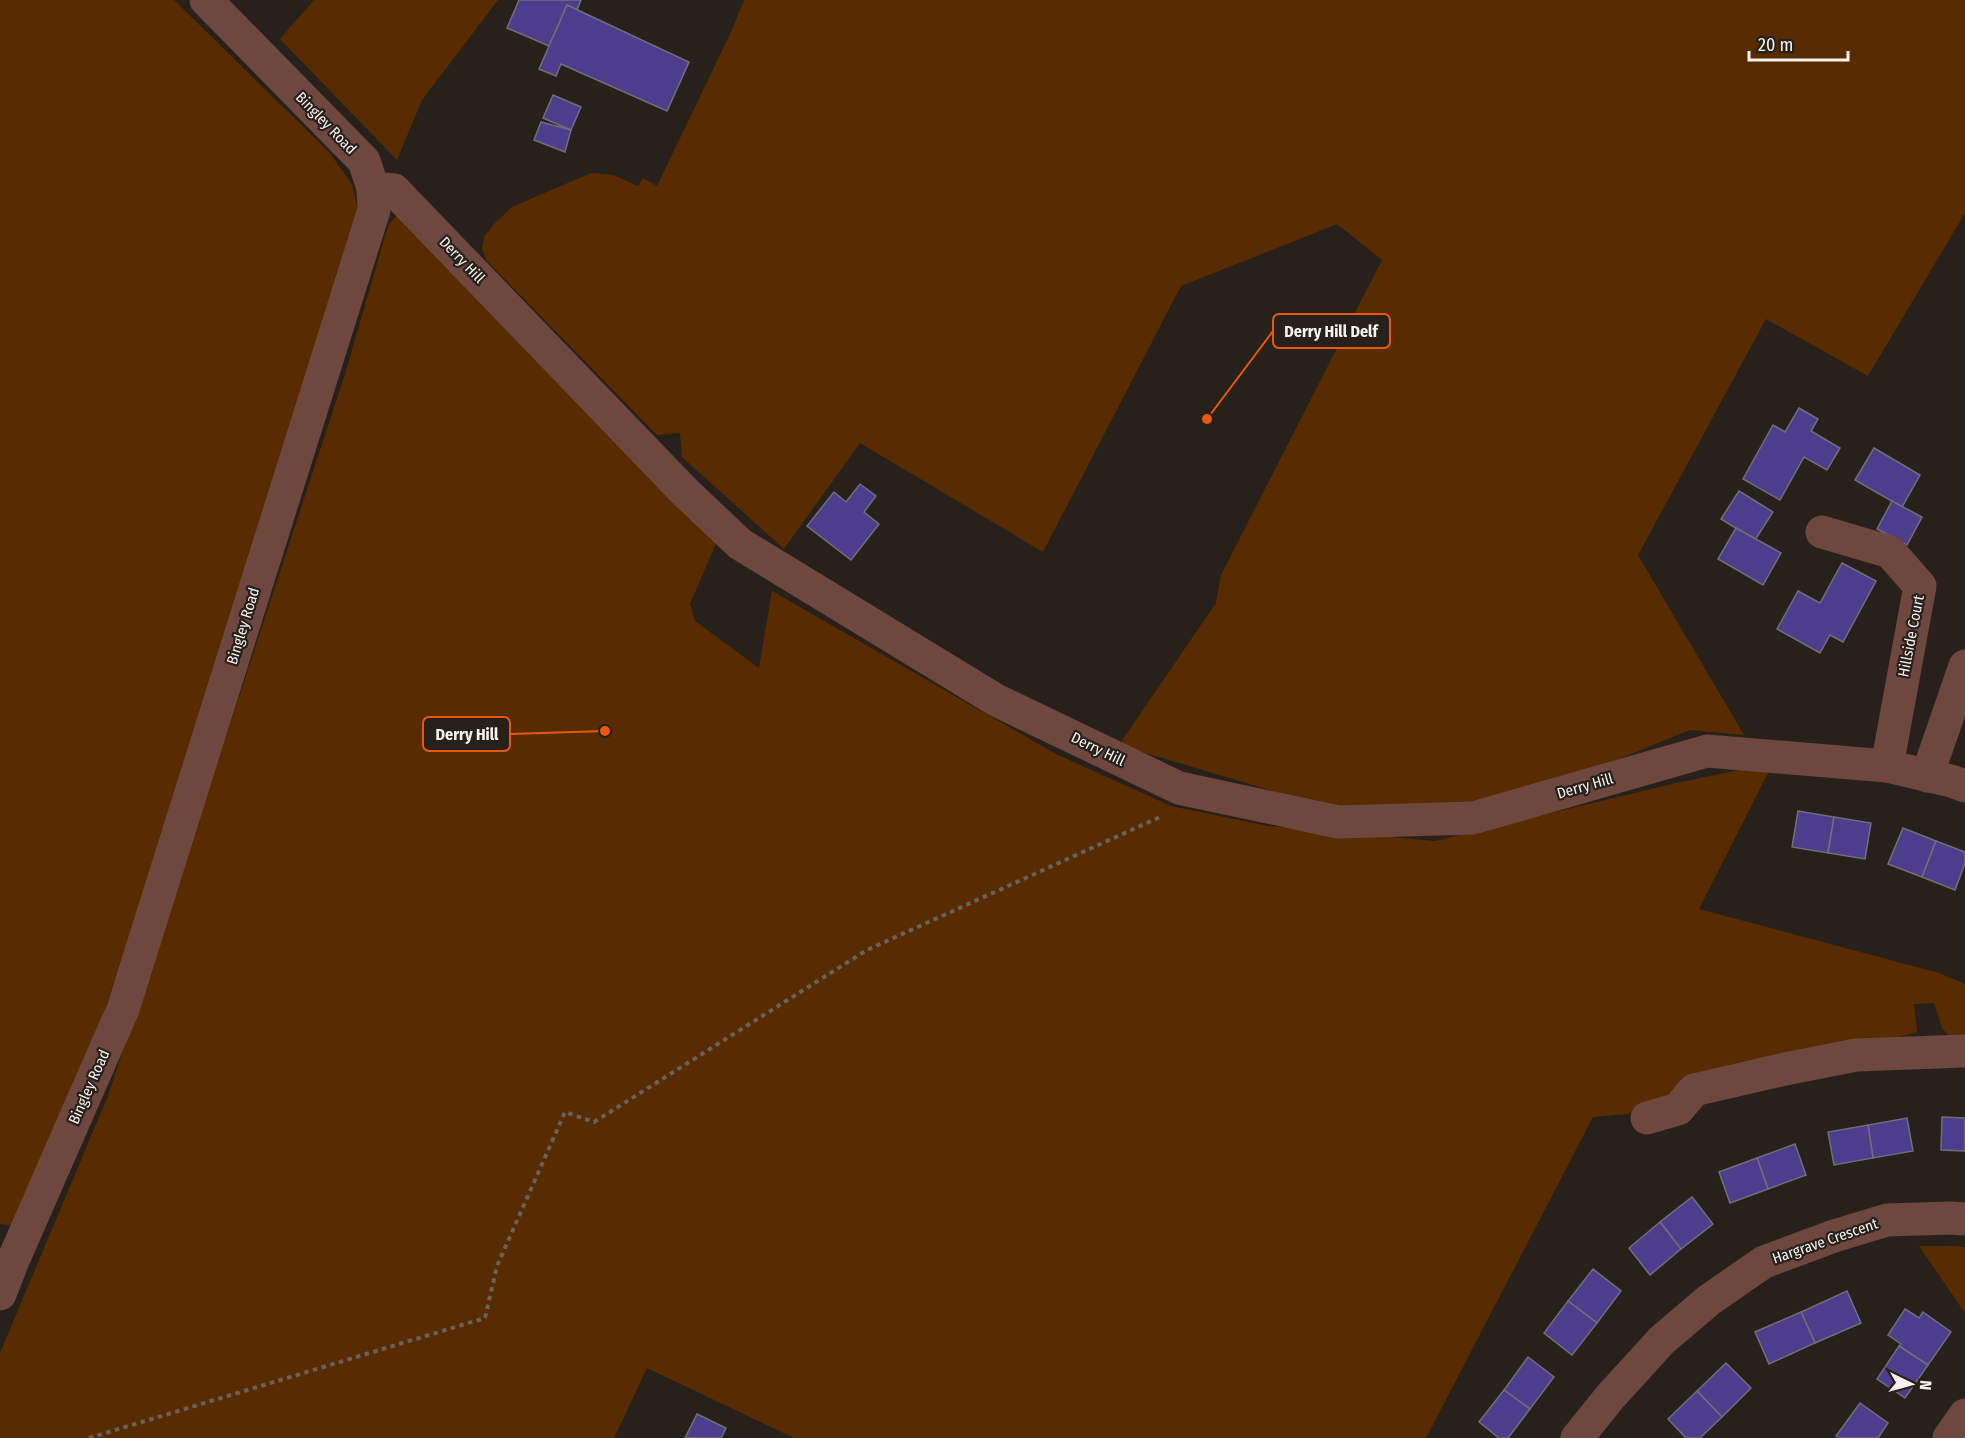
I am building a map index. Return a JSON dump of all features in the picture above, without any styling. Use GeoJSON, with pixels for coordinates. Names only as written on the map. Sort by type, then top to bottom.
{"type":"FeatureCollection","features":[{"type":"Feature","properties":{"kind":"street","name":"Bingley Road"},"geometry":{"type":"LineString","coordinates":[[0,1294],[123,1009],[374,210],[374,188],[364,161],[206,0]]}},
{"type":"Feature","properties":{"kind":"street","name":"Derry Hill"},"geometry":{"type":"LineString","coordinates":[[374,188],[394,190],[684,491],[740,544],[996,700],[1179,788],[1338,822],[1473,818],[1707,751],[1887,766],[1965,786]]}},
{"type":"Feature","properties":{"kind":"street","name":"Hillside Court"},"geometry":{"type":"LineString","coordinates":[[1822,532],[1890,552],[1920,586],[1887,766]]}},
{"type":"Feature","properties":{"kind":"street"},"geometry":{"type":"LineString","coordinates":[[1927,776],[1965,666]]}},
{"type":"Feature","properties":{"kind":"street"},"geometry":{"type":"LineString","coordinates":[[1647,1119],[1678,1109],[1694,1090],[1785,1069],[1856,1055],[1965,1051]]}},
{"type":"Feature","properties":{"kind":"street","name":"Hargrave Crescent"},"geometry":{"type":"LineString","coordinates":[[1577,1438],[1610,1397],[1662,1341],[1709,1300],[1764,1262],[1834,1236],[1887,1220],[1965,1219]]}},
{"type":"Feature","properties":{"kind":"street"},"geometry":{"type":"LineString","coordinates":[[1949,1438],[1965,1415]]}},
{"type":"Feature","properties":{"kind":"path"},"geometry":{"type":"LineString","coordinates":[[89,1438],[485,1318],[497,1266],[565,1112],[594,1122],[867,950],[1169,813],[1179,788]]}},
{"type":"Feature","properties":{"kind":"shaded area"},"geometry":{"type":"Polygon","coordinates":[[[0,0],[174,0],[329,152],[352,184],[358,211],[236,615],[84,1072],[21,1227],[0,1224],[0,0]]]}},
{"type":"Feature","properties":{"kind":"shaded area"},"geometry":{"type":"Polygon","coordinates":[[[314,0],[498,0],[422,100],[397,160],[280,39],[314,0]]]}},
{"type":"Feature","properties":{"kind":"shaded area"},"geometry":{"type":"Polygon","coordinates":[[[744,0],[1965,0],[1965,213],[1868,376],[1766,319],[1638,555],[1744,735],[1690,730],[1473,818],[1326,807],[1119,745],[1216,603],[1221,575],[1382,260],[1337,224],[1181,286],[1043,552],[860,443],[784,549],[682,457],[680,433],[657,435],[487,261],[482,249],[484,237],[512,207],[591,173],[613,175],[638,186],[643,178],[657,186],[744,0]]]}},
{"type":"Feature","properties":{"kind":"shaded area"},"geometry":{"type":"Polygon","coordinates":[[[398,214],[720,534],[690,604],[695,621],[759,668],[772,591],[1056,754],[1171,806],[1268,826],[1435,841],[1672,784],[1773,763],[1699,909],[1939,973],[1965,984],[1965,1041],[1953,1041],[1942,1028],[1934,1003],[1914,1004],[1917,1032],[1627,1114],[1593,1117],[1426,1438],[794,1438],[647,1368],[614,1438],[0,1438],[0,1353],[108,1096],[346,371],[388,226],[398,214]]]}},
{"type":"Feature","properties":{"kind":"shaded area"},"geometry":{"type":"Polygon","coordinates":[[[1919,1246],[1965,1247],[1965,1313],[1919,1246]]]}},
{"type":"Feature","properties":{"kind":"building"},"geometry":{"type":"Polygon","coordinates":[[[519,0],[581,0],[577,10],[567,5],[549,46],[507,28],[519,0]]]}},
{"type":"Feature","properties":{"kind":"building"},"geometry":{"type":"Polygon","coordinates":[[[567,5],[689,62],[667,111],[561,64],[556,76],[539,69],[567,5]]]}},
{"type":"Feature","properties":{"kind":"building"},"geometry":{"type":"Polygon","coordinates":[[[553,95],[581,107],[571,130],[543,118],[553,95]]]}},
{"type":"Feature","properties":{"kind":"building"},"geometry":{"type":"Polygon","coordinates":[[[541,122],[571,130],[565,152],[534,140],[541,122]]]}},
{"type":"Feature","properties":{"kind":"building"},"geometry":{"type":"Polygon","coordinates":[[[1799,408],[1818,419],[1811,431],[1840,448],[1827,470],[1804,457],[1780,500],[1743,479],[1773,425],[1785,432],[1799,408]]]}},
{"type":"Feature","properties":{"kind":"building"},"geometry":{"type":"Polygon","coordinates":[[[1874,448],[1920,475],[1902,507],[1855,480],[1874,448]]]}},
{"type":"Feature","properties":{"kind":"building"},"geometry":{"type":"Polygon","coordinates":[[[860,484],[876,496],[864,512],[879,524],[851,560],[807,526],[834,492],[846,502],[860,484]]]}},
{"type":"Feature","properties":{"kind":"building"},"geometry":{"type":"Polygon","coordinates":[[[1739,491],[1773,512],[1755,540],[1721,519],[1739,491]]]}},
{"type":"Feature","properties":{"kind":"building"},"geometry":{"type":"Polygon","coordinates":[[[1892,501],[1922,517],[1907,545],[1877,529],[1892,501]]]}},
{"type":"Feature","properties":{"kind":"building"},"geometry":{"type":"Polygon","coordinates":[[[1736,528],[1781,553],[1763,585],[1718,559],[1736,528]]]}},
{"type":"Feature","properties":{"kind":"building"},"geometry":{"type":"Polygon","coordinates":[[[1842,563],[1876,581],[1843,642],[1830,635],[1820,653],[1777,629],[1798,591],[1820,603],[1842,563]]]}},
{"type":"Feature","properties":{"kind":"building"},"geometry":{"type":"Polygon","coordinates":[[[1798,811],[1834,817],[1828,853],[1792,847],[1798,811]]]}},
{"type":"Feature","properties":{"kind":"building"},"geometry":{"type":"Polygon","coordinates":[[[1834,817],[1871,823],[1865,859],[1828,853],[1834,817]]]}},
{"type":"Feature","properties":{"kind":"building"},"geometry":{"type":"Polygon","coordinates":[[[1903,828],[1936,841],[1922,877],[1888,864],[1903,828]]]}},
{"type":"Feature","properties":{"kind":"building"},"geometry":{"type":"Polygon","coordinates":[[[1936,841],[1965,852],[1965,863],[1955,890],[1922,877],[1936,841]]]}},
{"type":"Feature","properties":{"kind":"building"},"geometry":{"type":"Polygon","coordinates":[[[1942,1117],[1965,1118],[1965,1151],[1941,1150],[1942,1117]]]}},
{"type":"Feature","properties":{"kind":"building"},"geometry":{"type":"Polygon","coordinates":[[[1907,1118],[1913,1151],[1873,1158],[1868,1125],[1907,1118]]]}},
{"type":"Feature","properties":{"kind":"building"},"geometry":{"type":"Polygon","coordinates":[[[1868,1125],[1873,1158],[1834,1165],[1828,1132],[1868,1125]]]}},
{"type":"Feature","properties":{"kind":"building"},"geometry":{"type":"Polygon","coordinates":[[[1795,1144],[1806,1175],[1768,1189],[1757,1158],[1795,1144]]]}},
{"type":"Feature","properties":{"kind":"building"},"geometry":{"type":"Polygon","coordinates":[[[1757,1158],[1768,1189],[1730,1203],[1719,1172],[1757,1158]]]}},
{"type":"Feature","properties":{"kind":"building"},"geometry":{"type":"Polygon","coordinates":[[[1692,1197],[1713,1224],[1681,1249],[1660,1222],[1692,1197]]]}},
{"type":"Feature","properties":{"kind":"building"},"geometry":{"type":"Polygon","coordinates":[[[1660,1222],[1681,1249],[1650,1275],[1629,1248],[1660,1222]]]}},
{"type":"Feature","properties":{"kind":"building"},"geometry":{"type":"Polygon","coordinates":[[[1593,1269],[1621,1291],[1597,1323],[1568,1301],[1593,1269]]]}},
{"type":"Feature","properties":{"kind":"building"},"geometry":{"type":"Polygon","coordinates":[[[1847,1291],[1861,1323],[1815,1343],[1801,1312],[1847,1291]]]}},
{"type":"Feature","properties":{"kind":"building"},"geometry":{"type":"Polygon","coordinates":[[[1568,1301],[1597,1323],[1572,1355],[1544,1333],[1568,1301]]]}},
{"type":"Feature","properties":{"kind":"building"},"geometry":{"type":"Polygon","coordinates":[[[1905,1309],[1919,1318],[1923,1312],[1951,1332],[1928,1365],[1899,1346],[1901,1344],[1888,1335],[1905,1309]]]}},
{"type":"Feature","properties":{"kind":"building"},"geometry":{"type":"Polygon","coordinates":[[[1801,1312],[1815,1343],[1769,1364],[1755,1332],[1801,1312]]]}},
{"type":"Feature","properties":{"kind":"building"},"geometry":{"type":"Polygon","coordinates":[[[1899,1346],[1928,1365],[1905,1398],[1877,1379],[1899,1346]]]}},
{"type":"Feature","properties":{"kind":"building"},"geometry":{"type":"Polygon","coordinates":[[[1528,1357],[1554,1377],[1530,1409],[1504,1390],[1528,1357]]]}},
{"type":"Feature","properties":{"kind":"building"},"geometry":{"type":"Polygon","coordinates":[[[1726,1363],[1751,1388],[1722,1417],[1697,1391],[1726,1363]]]}},
{"type":"Feature","properties":{"kind":"building"},"geometry":{"type":"Polygon","coordinates":[[[1504,1390],[1530,1409],[1508,1438],[1499,1438],[1479,1422],[1504,1390]]]}},
{"type":"Feature","properties":{"kind":"building"},"geometry":{"type":"Polygon","coordinates":[[[1697,1391],[1722,1417],[1700,1438],[1686,1438],[1668,1419],[1697,1391]]]}},
{"type":"Feature","properties":{"kind":"building"},"geometry":{"type":"Polygon","coordinates":[[[1860,1403],[1888,1423],[1878,1438],[1839,1438],[1836,1436],[1860,1403]]]}},
{"type":"Feature","properties":{"kind":"building"},"geometry":{"type":"Polygon","coordinates":[[[697,1414],[726,1428],[721,1438],[685,1438],[697,1414]]]}},
{"type":"Feature","properties":{"kind":"place","name":"Derry Hill Delf"},"geometry":{"type":"Point","coordinates":[1207,419]}},
{"type":"Feature","properties":{"kind":"place","name":"Derry Hill"},"geometry":{"type":"Point","coordinates":[605,731]}}]}
